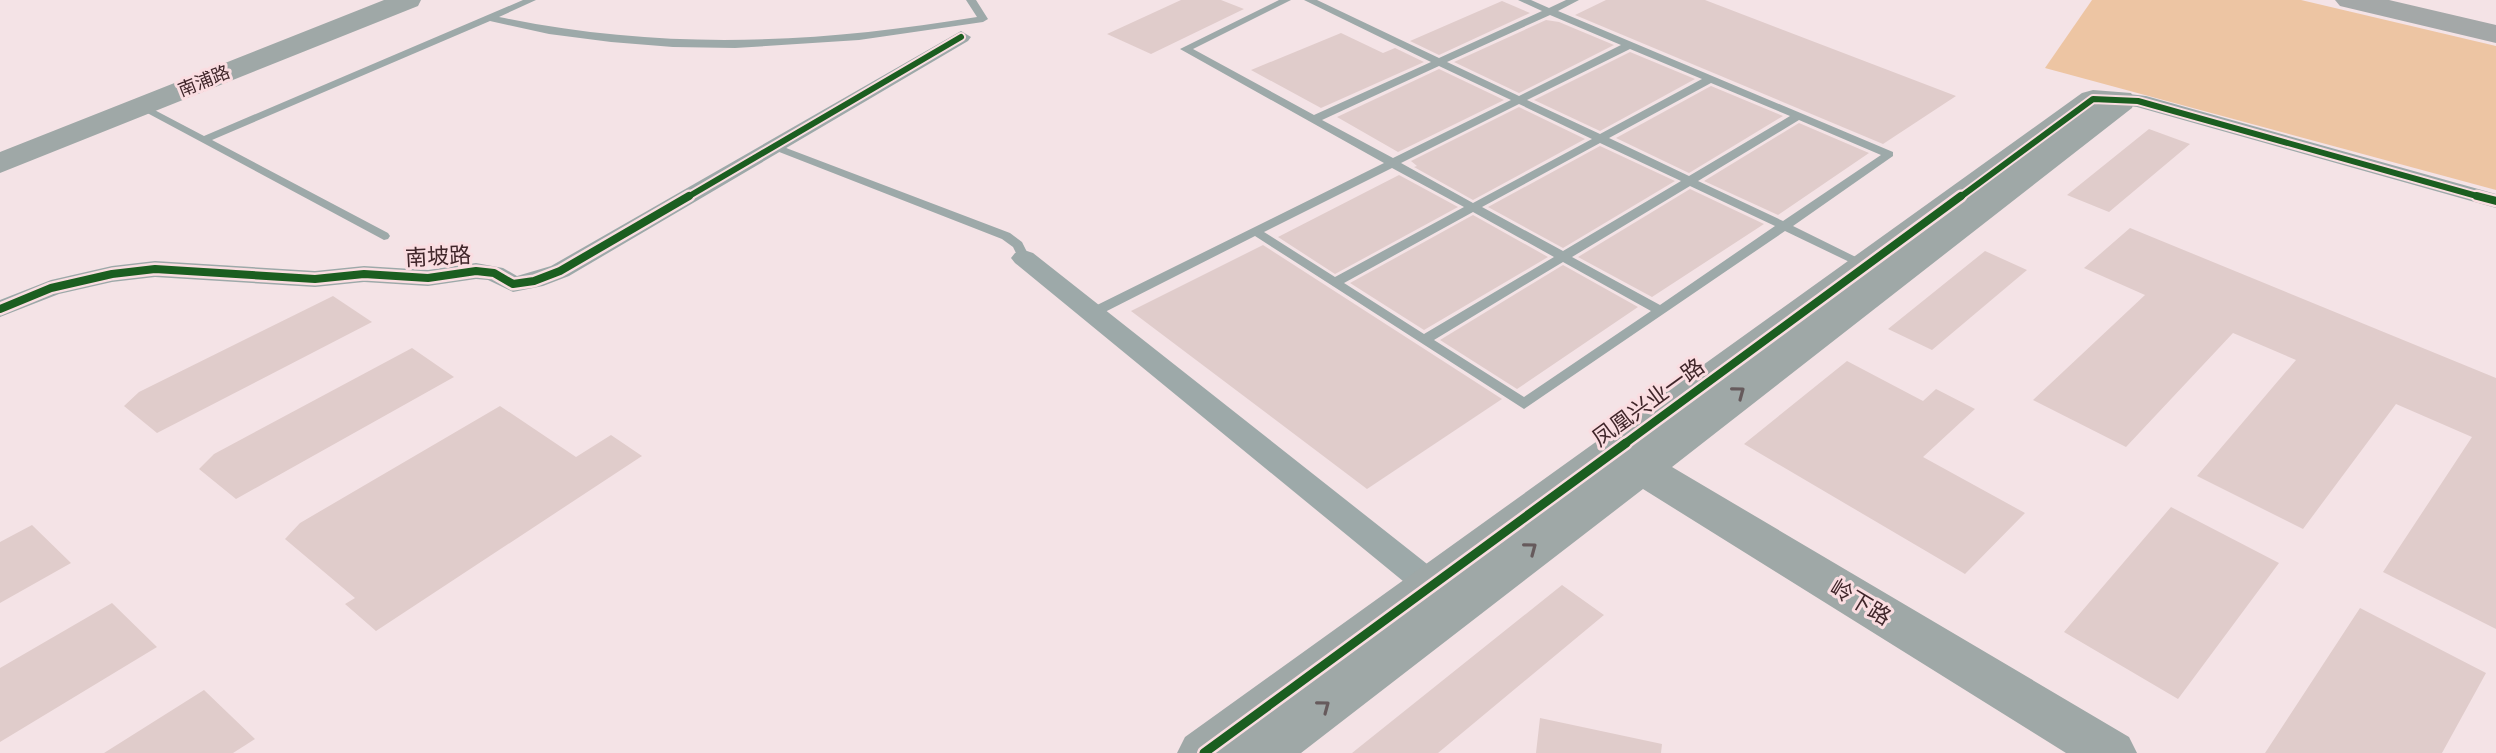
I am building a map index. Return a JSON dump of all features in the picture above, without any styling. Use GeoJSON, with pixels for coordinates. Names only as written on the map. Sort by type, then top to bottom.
{"type":"FeatureCollection","features":[{"type":"Feature","properties":{"kind":"highway"},"geometry":{"type":"LineString","coordinates":[[2350,0],[2496,34]]}},
{"type":"Feature","properties":{"kind":"highway"},"geometry":{"type":"LineString","coordinates":[[2405,0],[2496,21]]}},
{"type":"Feature","properties":{"kind":"highway"},"geometry":{"type":"LineString","coordinates":[[2450,0],[2496,10]]}},
{"type":"Feature","properties":{"kind":"street","name":"南浦路"},"geometry":{"type":"LineString","coordinates":[[0,152],[385,0]]}},
{"type":"Feature","properties":{"kind":"street","name":"南浦路"},"geometry":{"type":"LineString","coordinates":[[0,163],[408,0]]}},
{"type":"Feature","properties":{"kind":"street","name":"南坡路"},"geometry":{"type":"LineString","coordinates":[[0,309],[51,288],[112,274],[155,269],[315,279],[364,274],[428,278],[476,271],[494,273],[513,284],[534,281],[560,271],[961,37]]}},
{"type":"Feature","properties":{"kind":"street","name":"凤凰兴业一路"},"geometry":{"type":"LineString","coordinates":[[1204,753],[1443,595],[1616,466],[2117,108],[2120,99],[2093,99],[1866,265],[1616,466]]}},
{"type":"Feature","properties":{"kind":"street"},"geometry":{"type":"LineString","coordinates":[[2120,99],[2138,101],[2496,201]]}},
{"type":"Feature","properties":{"kind":"street"},"geometry":{"type":"LineString","coordinates":[[1024,258],[1443,595]]}},
{"type":"Feature","properties":{"kind":"street","name":"岭下路"},"geometry":{"type":"LineString","coordinates":[[1616,466],[2057,753]]}},
{"type":"Feature","properties":{"kind":"street","name":"岭下路"},"geometry":{"type":"LineString","coordinates":[[1616,466],[2110,753]]}},
{"type":"Feature","properties":{"kind":"street","name":"凤凰兴业一路"},"geometry":{"type":"LineString","coordinates":[[1262,753],[1443,595]]}},
{"type":"Feature","properties":{"kind":"lane"},"geometry":{"type":"LineString","coordinates":[[204,140],[531,0]]}},
{"type":"Feature","properties":{"kind":"lane"},"geometry":{"type":"LineString","coordinates":[[1286,0],[1185,49],[1660,310]]}},
{"type":"Feature","properties":{"kind":"lane"},"geometry":{"type":"LineString","coordinates":[[1309,0],[1866,265]]}},
{"type":"Feature","properties":{"kind":"lane"},"geometry":{"type":"LineString","coordinates":[[1255,231],[1524,404],[1889,154],[1523,0]]}},
{"type":"Feature","properties":{"kind":"lane"},"geometry":{"type":"LineString","coordinates":[[1313,120],[1574,0]]}},
{"type":"Feature","properties":{"kind":"lane"},"geometry":{"type":"LineString","coordinates":[[488,18],[555,33],[632,42],[762,44],[867,37],[983,19],[976,2]]}},
{"type":"Feature","properties":{"kind":"lane"},"geometry":{"type":"LineString","coordinates":[[1092,313],[1629,45]]}},
{"type":"Feature","properties":{"kind":"lane"},"geometry":{"type":"LineString","coordinates":[[1334,283],[1710,79]]}},
{"type":"Feature","properties":{"kind":"lane"},"geometry":{"type":"LineString","coordinates":[[141,107],[384,236]]}},
{"type":"Feature","properties":{"kind":"lane"},"geometry":{"type":"LineString","coordinates":[[1424,340],[1798,116]]}},
{"type":"Feature","properties":{"kind":"lane"},"geometry":{"type":"LineString","coordinates":[[773,146],[1006,236],[1018,245],[1024,258]]}},
{"type":"Feature","properties":{"kind":"shaded area"},"geometry":{"type":"Polygon","coordinates":[[[2092,0],[2301,0],[2496,46],[2496,190],[2045,68],[2092,0]]]}},
{"type":"Feature","properties":{"kind":"building"},"geometry":{"type":"Polygon","coordinates":[[[1181,0],[1221,0],[1244,9],[1151,54],[1107,34],[1181,0]]]}},
{"type":"Feature","properties":{"kind":"building"},"geometry":{"type":"Polygon","coordinates":[[[1606,0],[1705,0],[1956,96],[1883,144],[1575,15],[1606,0]]]}},
{"type":"Feature","properties":{"kind":"building"},"geometry":{"type":"Polygon","coordinates":[[[1502,1],[1530,13],[1439,55],[1410,41],[1502,1]]]}},
{"type":"Feature","properties":{"kind":"building"},"geometry":{"type":"Polygon","coordinates":[[[1546,20],[1559,22],[1614,45],[1519,93],[1454,62],[1546,20]]]}},
{"type":"Feature","properties":{"kind":"building"},"geometry":{"type":"Polygon","coordinates":[[[1341,33],[1383,53],[1395,48],[1424,62],[1321,108],[1251,70],[1341,33]]]}},
{"type":"Feature","properties":{"kind":"building"},"geometry":{"type":"Polygon","coordinates":[[[1630,52],[1695,79],[1600,131],[1534,100],[1630,52]]]}},
{"type":"Feature","properties":{"kind":"building"},"geometry":{"type":"Polygon","coordinates":[[[1439,69],[1504,100],[1398,152],[1337,117],[1439,69]]]}},
{"type":"Feature","properties":{"kind":"building"},"geometry":{"type":"Polygon","coordinates":[[[1711,86],[1783,116],[1689,173],[1616,138],[1711,86]]]}},
{"type":"Feature","properties":{"kind":"building"},"geometry":{"type":"Polygon","coordinates":[[[1519,107],[1585,139],[1473,200],[1414,167],[1417,166],[1411,161],[1519,107]]]}},
{"type":"Feature","properties":{"kind":"building"},"geometry":{"type":"Polygon","coordinates":[[[1799,123],[1869,153],[1778,215],[1704,181],[1799,123]]]}},
{"type":"Feature","properties":{"kind":"building"},"geometry":{"type":"Polygon","coordinates":[[[2149,129],[2190,144],[2109,212],[2067,195],[2149,129]]]}},
{"type":"Feature","properties":{"kind":"building"},"geometry":{"type":"Polygon","coordinates":[[[1600,146],[1675,181],[1563,248],[1488,207],[1600,146]]]}},
{"type":"Feature","properties":{"kind":"building"},"geometry":{"type":"Polygon","coordinates":[[[1399,175],[1458,207],[1335,274],[1278,237],[1399,175]]]}},
{"type":"Feature","properties":{"kind":"building"},"geometry":{"type":"Polygon","coordinates":[[[1690,189],[1764,224],[1652,297],[1578,257],[1690,189]]]}},
{"type":"Feature","properties":{"kind":"building"},"geometry":{"type":"Polygon","coordinates":[[[1473,215],[1548,257],[1424,330],[1350,283],[1473,215]]]}},
{"type":"Feature","properties":{"kind":"building"},"geometry":{"type":"Polygon","coordinates":[[[2130,228],[2496,378],[2496,629],[2383,572],[2472,437],[2396,404],[2303,529],[2197,476],[2296,360],[2233,333],[2126,447],[2033,400],[2145,295],[2084,268],[2130,228]]]}},
{"type":"Feature","properties":{"kind":"building"},"geometry":{"type":"Polygon","coordinates":[[[1263,245],[1502,399],[1367,489],[1131,311],[1263,245]]]}},
{"type":"Feature","properties":{"kind":"building"},"geometry":{"type":"Polygon","coordinates":[[[1985,251],[2027,270],[1932,350],[1888,329],[1985,251]]]}},
{"type":"Feature","properties":{"kind":"building"},"geometry":{"type":"Polygon","coordinates":[[[1563,265],[1638,307],[1517,389],[1440,340],[1563,265]]]}},
{"type":"Feature","properties":{"kind":"building"},"geometry":{"type":"Polygon","coordinates":[[[333,296],[372,322],[157,433],[124,406],[139,392],[333,296]]]}},
{"type":"Feature","properties":{"kind":"building"},"geometry":{"type":"Polygon","coordinates":[[[412,348],[454,377],[236,499],[199,469],[214,454],[412,348]]]}},
{"type":"Feature","properties":{"kind":"building"},"geometry":{"type":"Polygon","coordinates":[[[1847,361],[1923,401],[1936,389],[1975,409],[1923,457],[2025,513],[1965,574],[1744,444],[1847,361]]]}},
{"type":"Feature","properties":{"kind":"building"},"geometry":{"type":"Polygon","coordinates":[[[500,406],[576,457],[611,435],[642,456],[376,631],[345,604],[355,598],[285,539],[300,523],[500,406]]]}},
{"type":"Feature","properties":{"kind":"building"},"geometry":{"type":"Polygon","coordinates":[[[2171,507],[2279,563],[2178,699],[2064,632],[2171,507]]]}},
{"type":"Feature","properties":{"kind":"building"},"geometry":{"type":"Polygon","coordinates":[[[32,525],[71,563],[0,603],[0,542],[32,525]]]}},
{"type":"Feature","properties":{"kind":"building"},"geometry":{"type":"Polygon","coordinates":[[[1562,585],[1604,615],[1438,753],[1352,753],[1562,585]]]}},
{"type":"Feature","properties":{"kind":"building"},"geometry":{"type":"Polygon","coordinates":[[[112,603],[157,647],[0,742],[0,668],[112,603]]]}},
{"type":"Feature","properties":{"kind":"building"},"geometry":{"type":"Polygon","coordinates":[[[2360,608],[2486,673],[2442,753],[2265,753],[2360,608]]]}},
{"type":"Feature","properties":{"kind":"building"},"geometry":{"type":"Polygon","coordinates":[[[204,690],[255,739],[233,753],[104,753],[204,690]]]}},
{"type":"Feature","properties":{"kind":"building"},"geometry":{"type":"Polygon","coordinates":[[[1540,718],[1662,744],[1661,753],[1536,753],[1540,718]]]}},
{"type":"Feature","properties":{"kind":"cycle path"},"geometry":{"type":"LineString","coordinates":[[0,309],[51,288],[112,274],[155,269],[315,279],[364,274],[428,278],[476,271],[494,273],[513,284],[534,281],[560,271],[961,37]]}},
{"type":"Feature","properties":{"kind":"cycle path"},"geometry":{"type":"LineString","coordinates":[[1204,753],[2093,99],[2138,101],[2496,201]]}}]}
